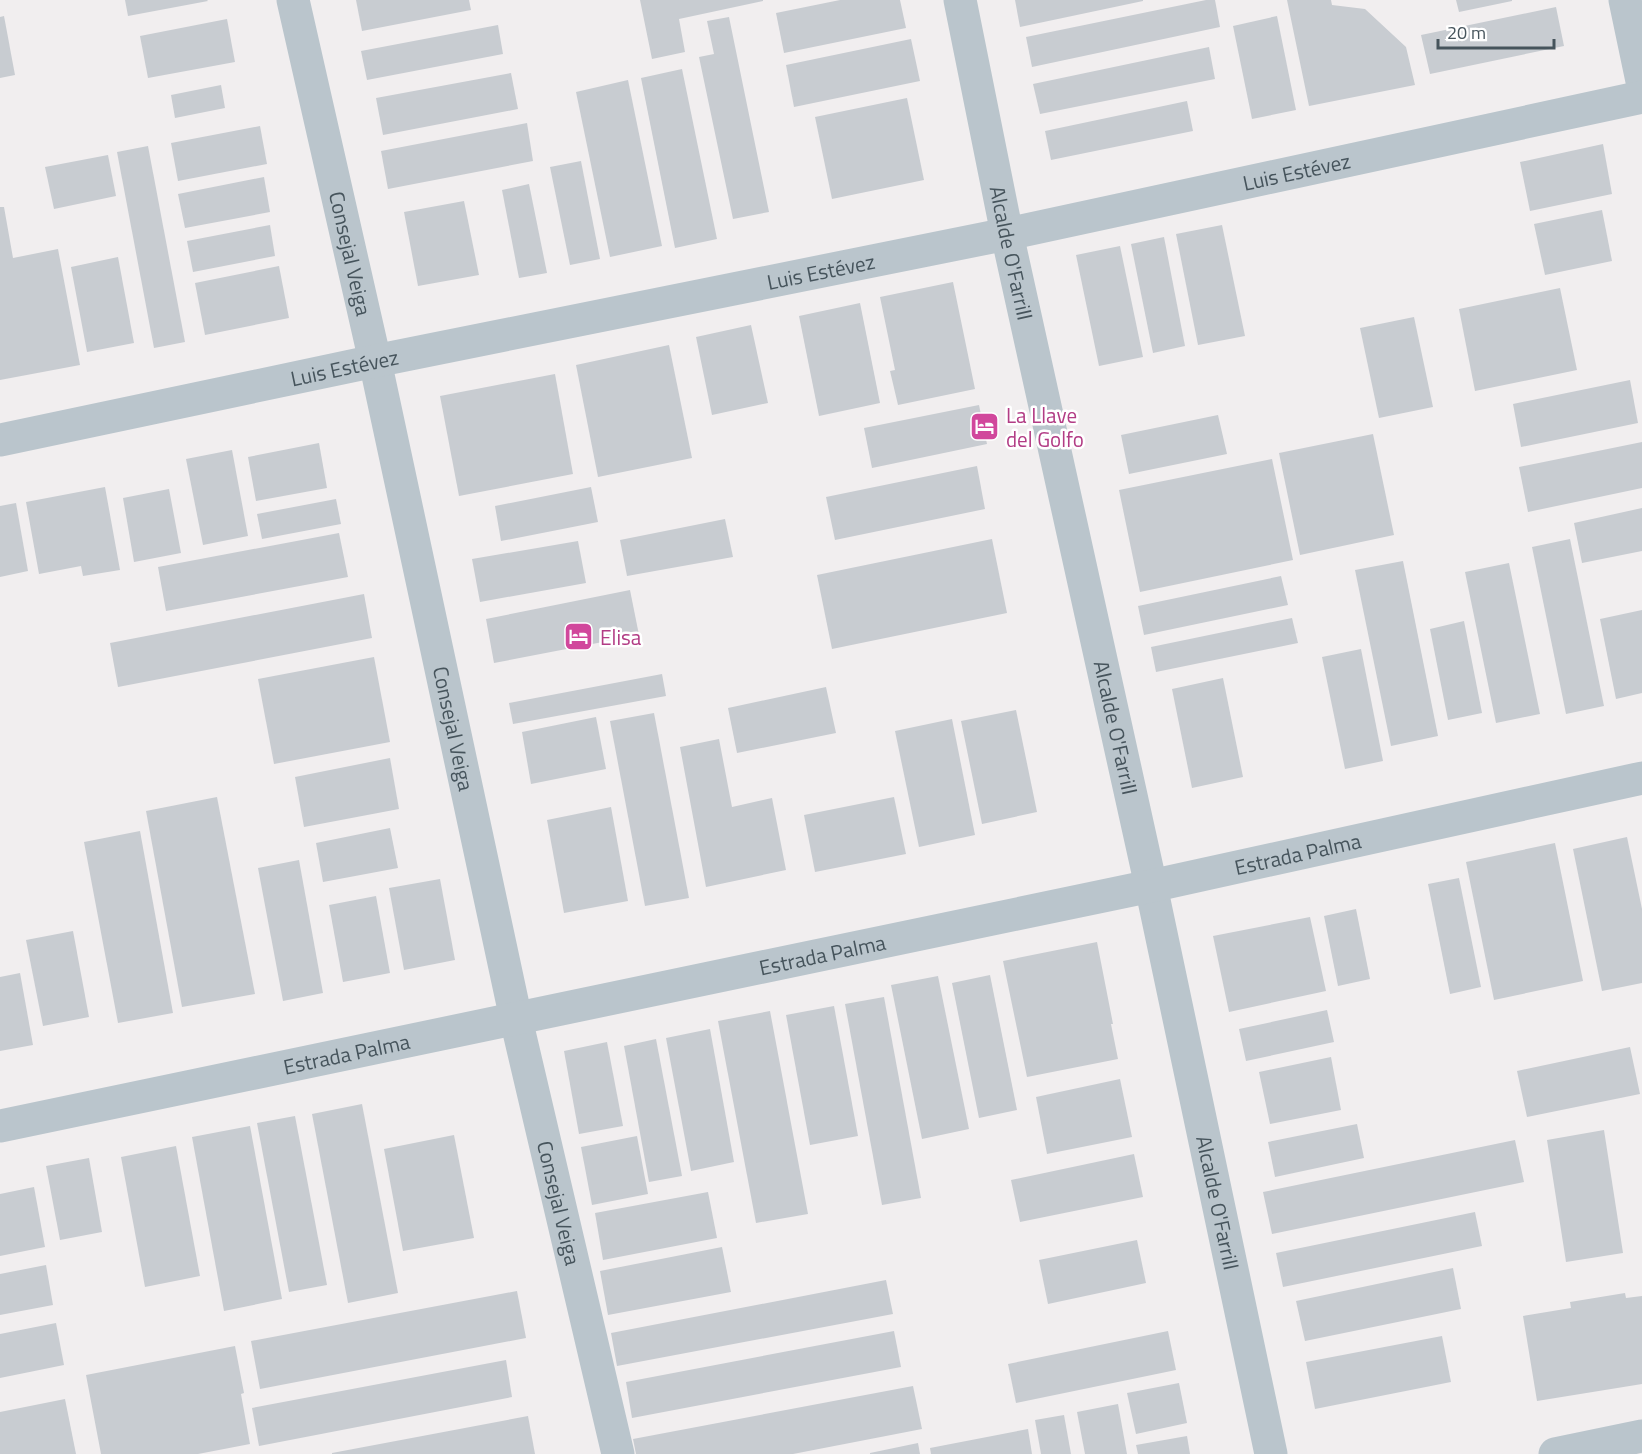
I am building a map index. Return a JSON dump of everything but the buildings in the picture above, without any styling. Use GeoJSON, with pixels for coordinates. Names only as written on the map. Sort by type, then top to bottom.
{"type":"FeatureCollection","features":[{"type":"Feature","properties":{"kind":"street","name":"Consejal Veiga"},"geometry":{"type":"LineString","coordinates":[[293,0],[375,361],[516,1019],[618,1454]]}},
{"type":"Feature","properties":{"kind":"street","name":"Alcalde O'Farrill"},"geometry":{"type":"LineString","coordinates":[[960,0],[1007,234],[1151,886],[1271,1454]]}},
{"type":"Feature","properties":{"kind":"street"},"geometry":{"type":"LineString","coordinates":[[1624,0],[1642,81]]}},
{"type":"Feature","properties":{"kind":"street","name":"Luis Estévez"},"geometry":{"type":"LineString","coordinates":[[0,440],[375,361],[1007,234],[1642,97]]}},
{"type":"Feature","properties":{"kind":"street","name":"Estrada Palma"},"geometry":{"type":"LineString","coordinates":[[0,1126],[1151,886],[1642,778]]}},
{"type":"Feature","properties":{"kind":"street"},"geometry":{"type":"LineString","coordinates":[[1555,1454],[1642,1436]]}},
{"type":"Feature","properties":{"kind":"place","name":"La Llave del Golfo"},"geometry":{"type":"Point","coordinates":[985,427]}},
{"type":"Feature","properties":{"kind":"place","name":"Elisa"},"geometry":{"type":"Point","coordinates":[579,637]}}]}
